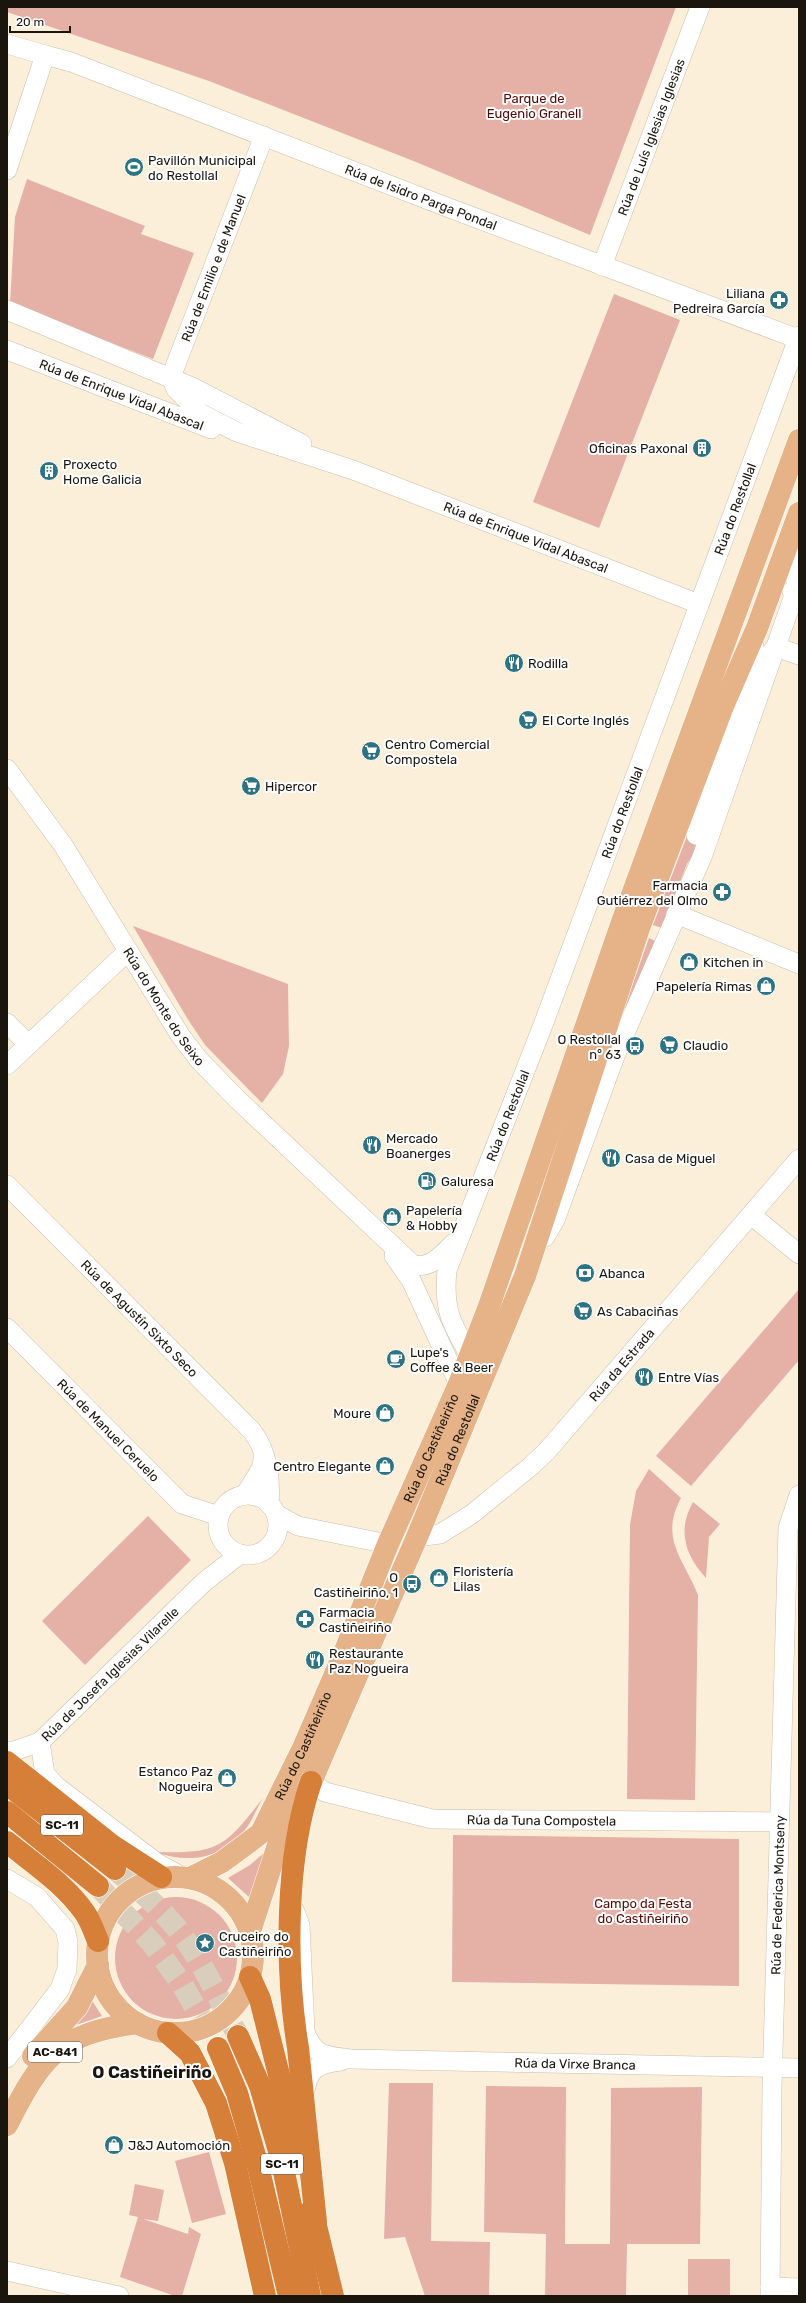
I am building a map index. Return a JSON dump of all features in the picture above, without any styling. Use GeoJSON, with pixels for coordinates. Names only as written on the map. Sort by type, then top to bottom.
{"type":"FeatureCollection","features":[{"type":"Feature","properties":{"kind":"highway"},"geometry":{"type":"LineString","coordinates":[[7,1762],[113,1846],[178,1876]]}},
{"type":"Feature","properties":{"kind":"highway"},"geometry":{"type":"LineString","coordinates":[[311,1782],[307,1794],[294,1860],[289,1950],[293,2020],[316,2222]]}},
{"type":"Feature","properties":{"kind":"highway","name":"SC-11"},"geometry":{"type":"LineString","coordinates":[[7,1784],[115,1868]]}},
{"type":"Feature","properties":{"kind":"highway","name":"SC-11"},"geometry":{"type":"LineString","coordinates":[[7,1812],[98,1886]]}},
{"type":"Feature","properties":{"kind":"highway"},"geometry":{"type":"LineString","coordinates":[[7,1842],[55,1880],[72,1898],[86,1914],[98,1941]]}},
{"type":"Feature","properties":{"kind":"highway"},"geometry":{"type":"LineString","coordinates":[[250,1977],[260,1999],[333,2296]]}},
{"type":"Feature","properties":{"kind":"highway"},"geometry":{"type":"LineString","coordinates":[[168,2033],[190,2053],[216,2103],[235,2163],[265,2296]]}},
{"type":"Feature","properties":{"kind":"highway","name":"SC-11"},"geometry":{"type":"LineString","coordinates":[[238,2036],[260,2086],[281,2158],[310,2296]]}},
{"type":"Feature","properties":{"kind":"highway","name":"SC-11"},"geometry":{"type":"LineString","coordinates":[[218,2048],[237,2093],[258,2166],[288,2296]]}},
{"type":"Feature","properties":{"kind":"main road","name":"Rúa do Restollal"},"geometry":{"type":"LineString","coordinates":[[459,1384],[622,922],[799,440]]}},
{"type":"Feature","properties":{"kind":"main road","name":"Rúa do Restollal"},"geometry":{"type":"LineString","coordinates":[[417,1537],[525,1276],[639,928],[723,706],[759,621],[799,513]]}},
{"type":"Feature","properties":{"kind":"main road","name":"Rúa do Castiñeiriño"},"geometry":{"type":"LineString","coordinates":[[178,1876],[212,1885],[229,1897],[241,1913],[249,1934],[252,1952],[250,1977],[245,1992],[236,2006],[214,2024],[185,2033],[168,2033],[137,2023],[123,2013],[107,1992],[98,1965],[98,1941],[110,1911],[120,1899],[131,1890],[222,1862],[260,1833],[285,1787],[339,1665],[388,1544],[459,1384]]}},
{"type":"Feature","properties":{"kind":"main road","name":"Rúa do Castiñeiriño"},"geometry":{"type":"LineString","coordinates":[[249,1934],[281,1836],[311,1782],[417,1537]]}},
{"type":"Feature","properties":{"kind":"main road","name":"Rúa do Castiñeiriño"},"geometry":{"type":"LineString","coordinates":[[7,2092],[28,2061],[77,2007],[98,1965]]}},
{"type":"Feature","properties":{"kind":"main road","name":"Rúa do Castiñeiriño"},"geometry":{"type":"LineString","coordinates":[[7,2125],[38,2070],[61,2047],[89,2032],[137,2023]]}},
{"type":"Feature","properties":{"kind":"street","name":"Rúa de Luís Iglesias Iglesias"},"geometry":{"type":"LineString","coordinates":[[602,266],[700,7]]}},
{"type":"Feature","properties":{"kind":"street","name":"Rúa de Isidro Parga Pondal"},"geometry":{"type":"LineString","coordinates":[[7,44],[45,56],[72,62],[602,266],[798,338]]}},
{"type":"Feature","properties":{"kind":"street"},"geometry":{"type":"LineString","coordinates":[[7,170],[45,56]]}},
{"type":"Feature","properties":{"kind":"street","name":"Rúa de Emilio e de Manuel"},"geometry":{"type":"LineString","coordinates":[[171,377],[264,136]]}},
{"type":"Feature","properties":{"kind":"street","name":"Rúa de Enrique Vidal Abascal"},"geometry":{"type":"LineString","coordinates":[[7,310],[171,377],[353,470]]}},
{"type":"Feature","properties":{"kind":"street","name":"Rúa do Restollal"},"geometry":{"type":"LineString","coordinates":[[470,1356],[451,1324],[444,1294],[446,1270],[456,1241],[543,1025],[798,338]]}},
{"type":"Feature","properties":{"kind":"street","name":"Rúa de Enrique Vidal Abascal"},"geometry":{"type":"LineString","coordinates":[[7,350],[221,433],[238,432]]}},
{"type":"Feature","properties":{"kind":"street","name":"Rúa de Enrique Vidal Abascal"},"geometry":{"type":"LineString","coordinates":[[171,377],[176,390],[200,413],[238,432],[353,470],[699,604]]}},
{"type":"Feature","properties":{"kind":"street","name":"Rúa do Restollal"},"geometry":{"type":"LineString","coordinates":[[525,1276],[555,1220],[615,1056],[702,857],[798,584],[789,540]]}},
{"type":"Feature","properties":{"kind":"street"},"geometry":{"type":"LineString","coordinates":[[759,621],[798,584]]}},
{"type":"Feature","properties":{"kind":"street","name":"Rúa do Restollal"},"geometry":{"type":"LineString","coordinates":[[696,835],[749,680],[759,621]]}},
{"type":"Feature","properties":{"kind":"street"},"geometry":{"type":"LineString","coordinates":[[776,647],[799,655]]}},
{"type":"Feature","properties":{"kind":"street","name":"Rúa do Restollal"},"geometry":{"type":"LineString","coordinates":[[723,706],[749,680],[776,647]]}},
{"type":"Feature","properties":{"kind":"street","name":"Rúa do Monte do Seixo"},"geometry":{"type":"LineString","coordinates":[[7,769],[63,845],[180,1035],[199,1060],[243,1105],[412,1264],[419,1267],[431,1264],[456,1241]]}},
{"type":"Feature","properties":{"kind":"street"},"geometry":{"type":"LineString","coordinates":[[676,914],[799,964]]}},
{"type":"Feature","properties":{"kind":"street"},"geometry":{"type":"LineString","coordinates":[[7,1065],[128,951]]}},
{"type":"Feature","properties":{"kind":"street"},"geometry":{"type":"LineString","coordinates":[[7,1023],[28,1044]]}},
{"type":"Feature","properties":{"kind":"street","name":"Rúa da Estrada"},"geometry":{"type":"LineString","coordinates":[[417,1537],[440,1534],[472,1514],[531,1466],[566,1430],[799,1159]]}},
{"type":"Feature","properties":{"kind":"street","name":"Rúa de Agustín Sixto Seco"},"geometry":{"type":"LineString","coordinates":[[7,1185],[252,1430],[262,1446],[270,1473],[273,1509]]}},
{"type":"Feature","properties":{"kind":"street","name":"Rúa do Monte do Seixo"},"geometry":{"type":"LineString","coordinates":[[358,1214],[399,1261],[411,1280],[459,1384]]}},
{"type":"Feature","properties":{"kind":"street"},"geometry":{"type":"LineString","coordinates":[[751,1215],[799,1254]]}},
{"type":"Feature","properties":{"kind":"street","name":"Rúa de Manuel Ceruelo"},"geometry":{"type":"LineString","coordinates":[[7,1328],[182,1504],[219,1516]]}},
{"type":"Feature","properties":{"kind":"street"},"geometry":{"type":"LineString","coordinates":[[245,1495],[261,1469],[264,1456]]}},
{"type":"Feature","properties":{"kind":"street"},"geometry":{"type":"LineString","coordinates":[[273,1509],[278,1529],[276,1536],[272,1543],[260,1553],[252,1555],[240,1554],[230,1549],[221,1538],[218,1525],[219,1516],[231,1500],[245,1495],[260,1497],[273,1509],[298,1526],[388,1544]]}},
{"type":"Feature","properties":{"kind":"street","name":"Rúa de Federica Montseny"},"geometry":{"type":"LineString","coordinates":[[770,2291],[773,2067],[788,1528],[799,1495]]}},
{"type":"Feature","properties":{"kind":"street"},"geometry":{"type":"LineString","coordinates":[[276,1536],[298,1526]]}},
{"type":"Feature","properties":{"kind":"street","name":"Rúa de Josefa Iglesias Vilarelle"},"geometry":{"type":"LineString","coordinates":[[204,1582],[218,1555],[221,1538]]}},
{"type":"Feature","properties":{"kind":"street","name":"Rúa de Josefa Iglesias Vilarelle"},"geometry":{"type":"LineString","coordinates":[[7,1751],[14,1751],[40,1742],[204,1582],[240,1554]]}},
{"type":"Feature","properties":{"kind":"street"},"geometry":{"type":"LineString","coordinates":[[40,1742],[45,1774],[56,1786],[156,1863],[178,1876]]}},
{"type":"Feature","properties":{"kind":"street","name":"Rúa da Tuna Compostela"},"geometry":{"type":"LineString","coordinates":[[311,1782],[325,1792],[432,1819],[779,1822]]}},
{"type":"Feature","properties":{"kind":"street"},"geometry":{"type":"LineString","coordinates":[[7,1879],[37,1897],[65,1929],[68,1942],[67,1969],[60,1989],[7,2058]]}},
{"type":"Feature","properties":{"kind":"street","name":"Rúa da Virxe Branca"},"geometry":{"type":"LineString","coordinates":[[291,1901],[300,1925],[305,2032],[311,2046],[319,2053],[351,2059],[799,2068]]}},
{"type":"Feature","properties":{"kind":"street","name":"Rúa da Virxe Branca"},"geometry":{"type":"LineString","coordinates":[[303,2102],[306,2083],[310,2072],[321,2064],[351,2059]]}},
{"type":"Feature","properties":{"kind":"street"},"geometry":{"type":"LineString","coordinates":[[7,2271],[119,2296]]}},
{"type":"Feature","properties":{"kind":"street"},"geometry":{"type":"LineString","coordinates":[[770,2291],[799,2288]]}},
{"type":"Feature","properties":{"kind":"green space","name":"Parque de Eugenio Granell"},"geometry":{"type":"Polygon","coordinates":[[[7,7],[676,7],[590,235],[416,162],[209,81],[7,12],[7,7]]]}},
{"type":"Feature","properties":{"kind":"green space"},"geometry":{"type":"Polygon","coordinates":[[[27,179],[145,226],[141,234],[194,253],[153,359],[10,304],[15,217],[27,179]]]}},
{"type":"Feature","properties":{"kind":"green space"},"geometry":{"type":"Polygon","coordinates":[[[614,294],[680,320],[599,528],[533,502],[614,294]]]}},
{"type":"Feature","properties":{"kind":"green space"},"geometry":{"type":"Polygon","coordinates":[[[687,836],[701,842],[687,864],[662,928],[653,925],[687,836]]]}},
{"type":"Feature","properties":{"kind":"green space"},"geometry":{"type":"Polygon","coordinates":[[[133,926],[288,984],[289,1046],[283,1074],[262,1103],[205,1045],[187,1018],[133,926]]]}},
{"type":"Feature","properties":{"kind":"green space"},"geometry":{"type":"Polygon","coordinates":[[[649,938],[657,942],[625,1014],[623,1012],[649,938]]]}},
{"type":"Feature","properties":{"kind":"green space"},"geometry":{"type":"Polygon","coordinates":[[[799,1289],[799,1360],[691,1486],[656,1456],[799,1289]]]}},
{"type":"Feature","properties":{"kind":"green space"},"geometry":{"type":"Polygon","coordinates":[[[649,1469],[681,1498],[675,1512],[672,1525],[673,1537],[676,1548],[698,1595],[695,1800],[627,1799],[630,1525],[636,1491],[649,1469]]]}},
{"type":"Feature","properties":{"kind":"green space"},"geometry":{"type":"Polygon","coordinates":[[[693,1502],[720,1524],[709,1537],[706,1578],[688,1551],[686,1542],[685,1522],[693,1502]]]}},
{"type":"Feature","properties":{"kind":"green space"},"geometry":{"type":"Polygon","coordinates":[[[148,1516],[191,1560],[85,1665],[42,1621],[148,1516]]]}},
{"type":"Feature","properties":{"kind":"green space"},"geometry":{"type":"Polygon","coordinates":[[[263,1798],[245,1830],[236,1840],[216,1853],[192,1858],[180,1858],[155,1852],[194,1851],[207,1849],[219,1844],[239,1827],[263,1798]]]}},
{"type":"Feature","properties":{"kind":"green space","name":"Campo da Festa do Castiñeiriño"},"geometry":{"type":"Polygon","coordinates":[[[453,1835],[739,1839],[739,1986],[452,1982],[453,1835]]]}},
{"type":"Feature","properties":{"kind":"green space"},"geometry":{"type":"Polygon","coordinates":[[[271,1847],[250,1898],[228,1878],[250,1865],[271,1847]]]}},
{"type":"Feature","properties":{"kind":"green space"},"geometry":{"type":"Polygon","coordinates":[[[176,1897],[199,1902],[219,1915],[232,1935],[237,1958],[232,1981],[219,2001],[199,2014],[176,2019],[153,2014],[133,2001],[120,1981],[115,1958],[120,1935],[133,1915],[153,1902],[176,1897]]]}},
{"type":"Feature","properties":{"kind":"green space"},"geometry":{"type":"Polygon","coordinates":[[[91,1999],[102,2016],[76,2025],[91,1999]]]}},
{"type":"Feature","properties":{"kind":"green space"},"geometry":{"type":"Polygon","coordinates":[[[389,2083],[433,2083],[431,2241],[490,2242],[489,2296],[425,2296],[405,2237],[384,2239],[389,2083]]]}},
{"type":"Feature","properties":{"kind":"green space"},"geometry":{"type":"Polygon","coordinates":[[[486,2086],[566,2087],[565,2244],[610,2244],[611,2088],[702,2087],[700,2244],[627,2244],[626,2296],[545,2296],[546,2234],[484,2232],[486,2086]]]}},
{"type":"Feature","properties":{"kind":"green space"},"geometry":{"type":"Polygon","coordinates":[[[209,2152],[226,2214],[192,2223],[175,2161],[209,2152]]]}},
{"type":"Feature","properties":{"kind":"green space"},"geometry":{"type":"Polygon","coordinates":[[[135,2184],[164,2190],[158,2221],[143,2219],[188,2234],[189,2227],[201,2234],[182,2296],[175,2296],[120,2277],[138,2217],[129,2215],[135,2184]]]}},
{"type":"Feature","properties":{"kind":"green space"},"geometry":{"type":"Polygon","coordinates":[[[688,2259],[730,2259],[730,2296],[688,2296],[688,2259]]]}},
{"type":"Feature","properties":{"kind":"tunnel"},"geometry":{"type":"LineString","coordinates":[[115,1869],[155,1904],[181,1934],[203,1967],[238,2036]]}},
{"type":"Feature","properties":{"kind":"tunnel"},"geometry":{"type":"LineString","coordinates":[[98,1886],[152,1943],[182,1984],[218,2048]]}},
{"type":"Feature","properties":{"kind":"place","name":"Pavillón Municipal do Restollal"},"geometry":{"type":"Point","coordinates":[134,167]}},
{"type":"Feature","properties":{"kind":"place","name":"Liliana Pedreira García"},"geometry":{"type":"Point","coordinates":[779,300]}},
{"type":"Feature","properties":{"kind":"place","name":"Oficinas Paxonal"},"geometry":{"type":"Point","coordinates":[702,448]}},
{"type":"Feature","properties":{"kind":"place","name":"Proxecto Home Galicia"},"geometry":{"type":"Point","coordinates":[49,471]}},
{"type":"Feature","properties":{"kind":"place","name":"Rodilla"},"geometry":{"type":"Point","coordinates":[514,663]}},
{"type":"Feature","properties":{"kind":"place","name":"El Corte Inglés"},"geometry":{"type":"Point","coordinates":[528,720]}},
{"type":"Feature","properties":{"kind":"place","name":"Centro Comercial Compostela"},"geometry":{"type":"Point","coordinates":[371,751]}},
{"type":"Feature","properties":{"kind":"place","name":"Hipercor"},"geometry":{"type":"Point","coordinates":[251,786]}},
{"type":"Feature","properties":{"kind":"place","name":"Farmacia Gutiérrez del Olmo"},"geometry":{"type":"Point","coordinates":[722,892]}},
{"type":"Feature","properties":{"kind":"place","name":"Kitchen in"},"geometry":{"type":"Point","coordinates":[689,962]}},
{"type":"Feature","properties":{"kind":"place","name":"Papelería Rimas"},"geometry":{"type":"Point","coordinates":[766,986]}},
{"type":"Feature","properties":{"kind":"place","name":"Claudio"},"geometry":{"type":"Point","coordinates":[669,1045]}},
{"type":"Feature","properties":{"kind":"place","name":"O Restollal n° 63"},"geometry":{"type":"Point","coordinates":[635,1046]}},
{"type":"Feature","properties":{"kind":"place","name":"Mercado Boanerges"},"geometry":{"type":"Point","coordinates":[372,1145]}},
{"type":"Feature","properties":{"kind":"place","name":"Casa de Miguel"},"geometry":{"type":"Point","coordinates":[611,1158]}},
{"type":"Feature","properties":{"kind":"place","name":"Galuresa"},"geometry":{"type":"Point","coordinates":[427,1181]}},
{"type":"Feature","properties":{"kind":"place","name":"Papelería & Hobby"},"geometry":{"type":"Point","coordinates":[392,1217]}},
{"type":"Feature","properties":{"kind":"place","name":"Abanca"},"geometry":{"type":"Point","coordinates":[585,1273]}},
{"type":"Feature","properties":{"kind":"place","name":"As Cabaciñas"},"geometry":{"type":"Point","coordinates":[583,1311]}},
{"type":"Feature","properties":{"kind":"place","name":"Lupe's Coffee & Beer"},"geometry":{"type":"Point","coordinates":[396,1359]}},
{"type":"Feature","properties":{"kind":"place","name":"Entre Vías"},"geometry":{"type":"Point","coordinates":[644,1377]}},
{"type":"Feature","properties":{"kind":"place","name":"Moure"},"geometry":{"type":"Point","coordinates":[385,1413]}},
{"type":"Feature","properties":{"kind":"place","name":"Centro Elegante"},"geometry":{"type":"Point","coordinates":[385,1466]}},
{"type":"Feature","properties":{"kind":"place","name":"Floristería Lilas"},"geometry":{"type":"Point","coordinates":[439,1578]}},
{"type":"Feature","properties":{"kind":"place","name":"O Castiñeiriño, 1"},"geometry":{"type":"Point","coordinates":[412,1584]}},
{"type":"Feature","properties":{"kind":"place","name":"Farmacia Castiñeiriño"},"geometry":{"type":"Point","coordinates":[305,1619]}},
{"type":"Feature","properties":{"kind":"place","name":"Restaurante Paz Nogueira"},"geometry":{"type":"Point","coordinates":[315,1660]}},
{"type":"Feature","properties":{"kind":"place","name":"Estanco Paz Nogueira"},"geometry":{"type":"Point","coordinates":[227,1778]}},
{"type":"Feature","properties":{"kind":"place","name":"Cruceiro do Castiñeiriño"},"geometry":{"type":"Point","coordinates":[205,1943]}},
{"type":"Feature","properties":{"kind":"place","name":"J&J Automoción"},"geometry":{"type":"Point","coordinates":[114,2145]}},
{"type":"Feature","properties":{"kind":"district","name":"O Castiñeiriño"},"geometry":{"type":"Point","coordinates":[152,2072]}}]}
